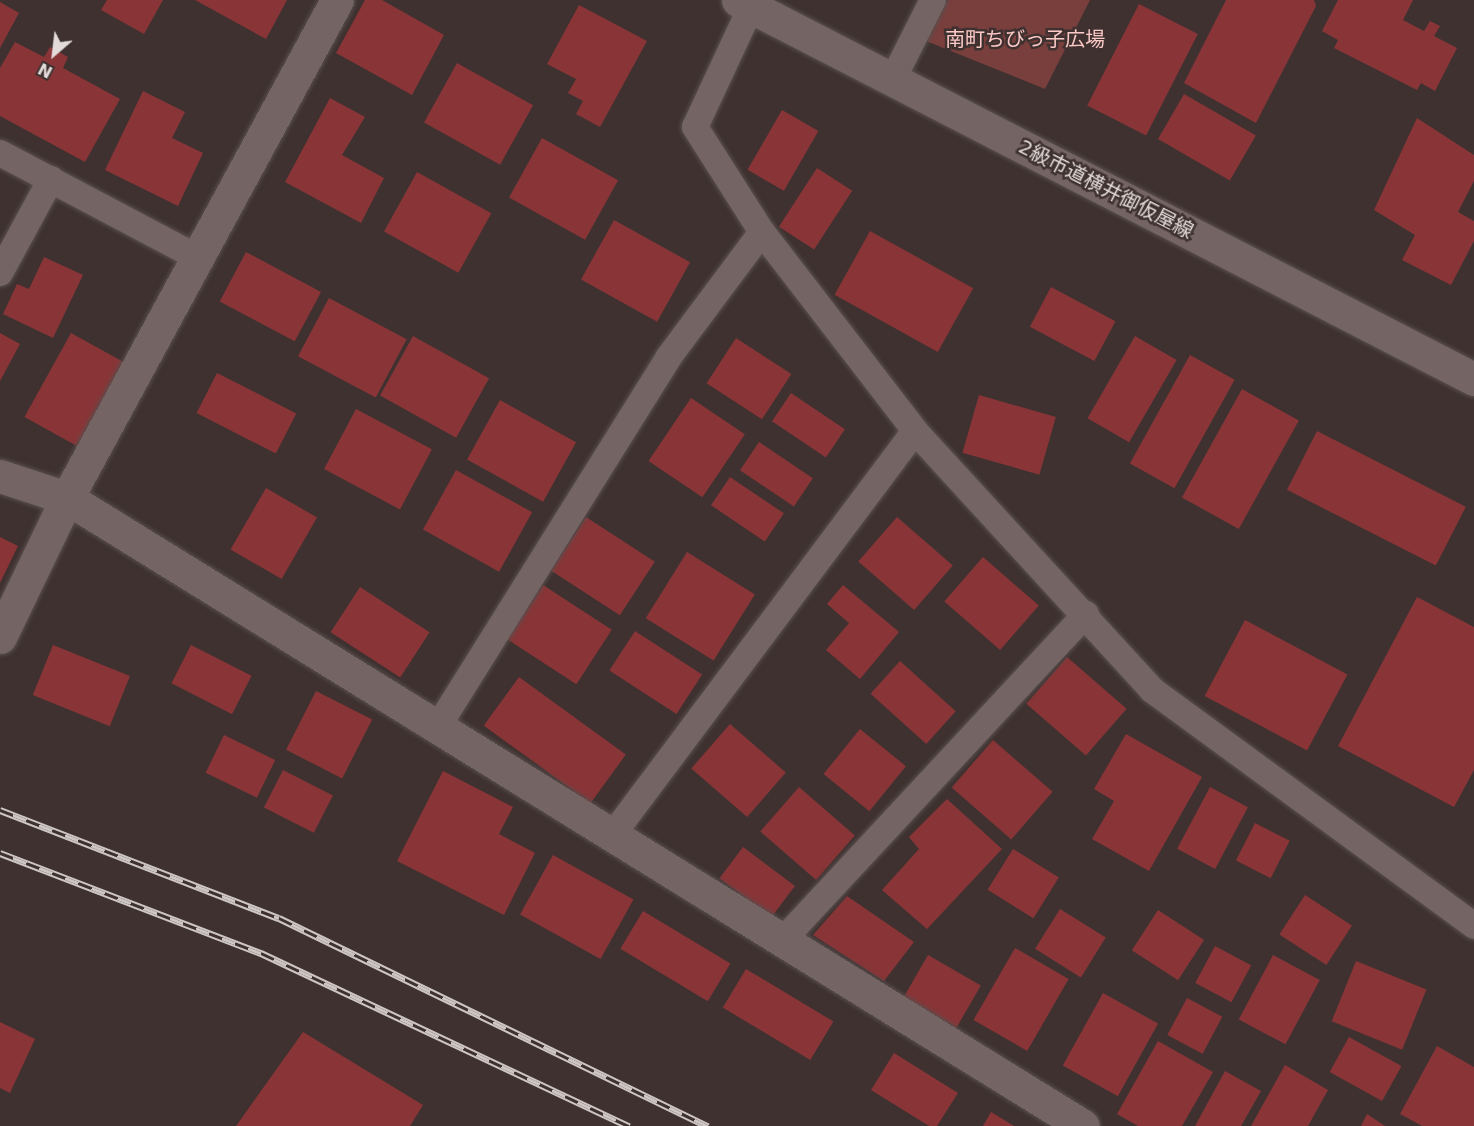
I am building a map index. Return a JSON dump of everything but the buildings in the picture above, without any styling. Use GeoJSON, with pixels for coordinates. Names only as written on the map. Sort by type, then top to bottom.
{"type":"FeatureCollection","features":[{"type":"Feature","properties":{"kind":"street"},"geometry":{"type":"LineString","coordinates":[[0,637],[68,498],[337,0]]}},
{"type":"Feature","properties":{"kind":"street","name":"2級市道横井御仮屋線"},"geometry":{"type":"LineString","coordinates":[[744,3],[1474,379]]}},
{"type":"Feature","properties":{"kind":"street"},"geometry":{"type":"LineString","coordinates":[[0,476],[68,498],[614,833],[1083,1126]]}},
{"type":"Feature","properties":{"kind":"lane"},"geometry":{"type":"LineString","coordinates":[[892,81],[933,0]]}},
{"type":"Feature","properties":{"kind":"lane"},"geometry":{"type":"LineString","coordinates":[[744,3],[695,127],[762,232],[915,431],[1086,614],[1152,690],[1474,926]]}},
{"type":"Feature","properties":{"kind":"lane"},"geometry":{"type":"LineString","coordinates":[[0,153],[198,258]]}},
{"type":"Feature","properties":{"kind":"lane"},"geometry":{"type":"LineString","coordinates":[[0,273],[51,179]]}},
{"type":"Feature","properties":{"kind":"lane"},"geometry":{"type":"LineString","coordinates":[[439,725],[668,358],[762,232]]}},
{"type":"Feature","properties":{"kind":"lane"},"geometry":{"type":"LineString","coordinates":[[614,833],[915,431]]}},
{"type":"Feature","properties":{"kind":"lane"},"geometry":{"type":"LineString","coordinates":[[783,940],[1086,614]]}},
{"type":"Feature","properties":{"kind":"green space","name":"南町ちびっ子広場"},"geometry":{"type":"Polygon","coordinates":[[[948,0],[1090,0],[1045,89],[926,41],[948,0]]]}},
{"type":"Feature","properties":{"kind":"railway"},"geometry":{"type":"LineString","coordinates":[[0,810],[279,918],[708,1126]]}},
{"type":"Feature","properties":{"kind":"railway"},"geometry":{"type":"LineString","coordinates":[[0,853],[261,953],[629,1126]]}}]}
